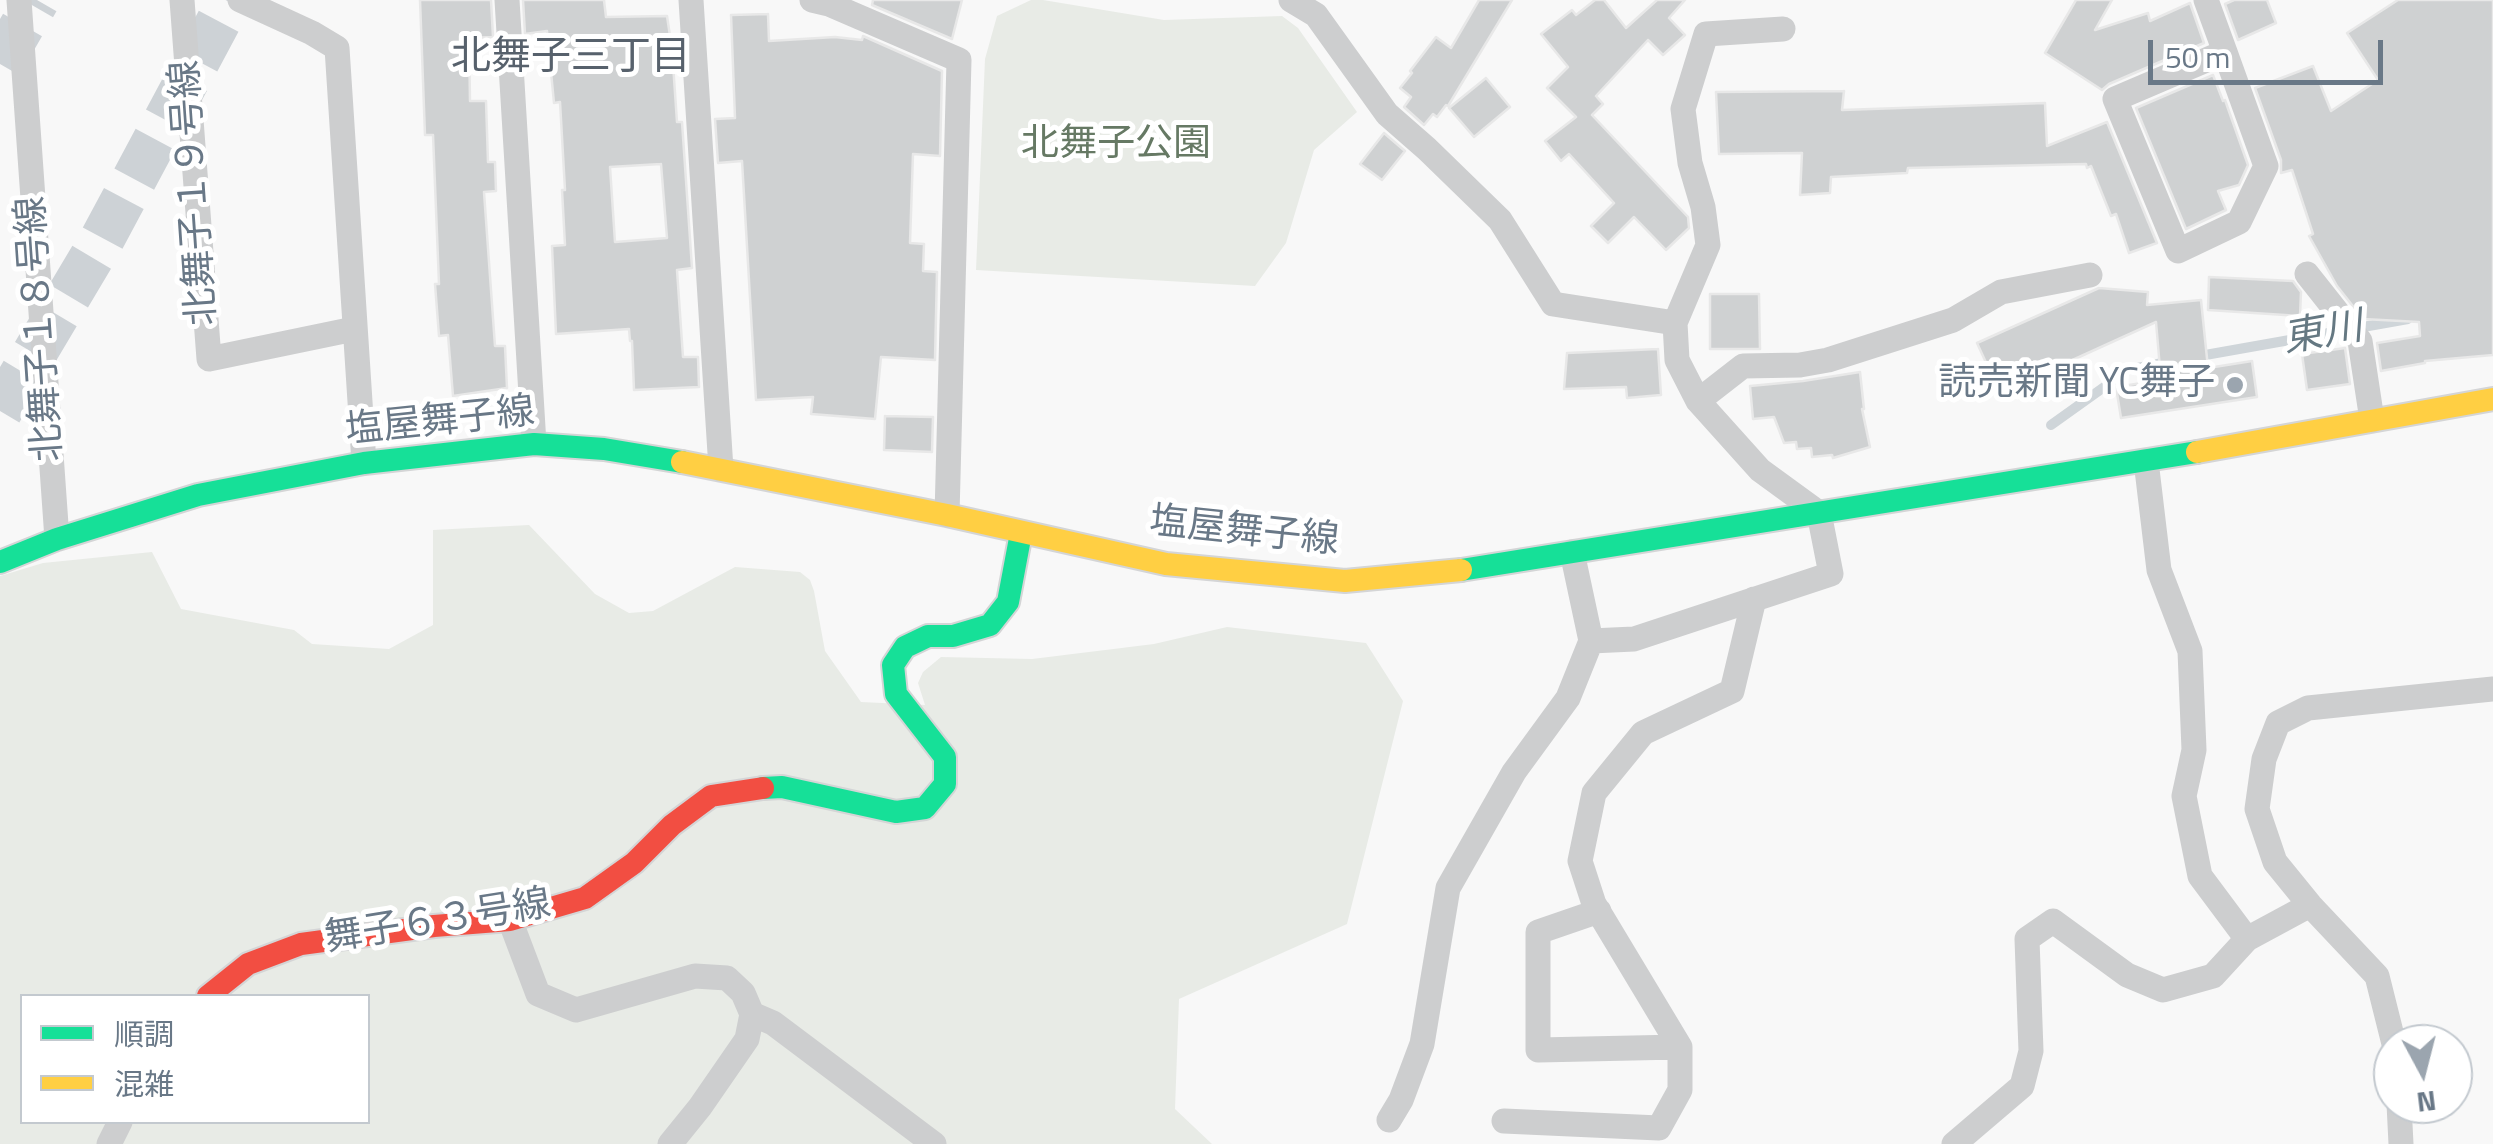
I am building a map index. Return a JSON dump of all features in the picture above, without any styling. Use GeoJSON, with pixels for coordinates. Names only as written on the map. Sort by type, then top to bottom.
{"type":"FeatureCollection","features":[{"type":"Feature","properties":{"kind":"street","name":"北舞子１８号線"},"geometry":{"type":"LineString","coordinates":[[19,0],[57,539]]}},
{"type":"Feature","properties":{"kind":"street","name":"北舞子１９号線"},"geometry":{"type":"LineString","coordinates":[[182,0],[209,359],[354,329]]}},
{"type":"Feature","properties":{"kind":"street"},"geometry":{"type":"LineString","coordinates":[[240,0],[336,48],[364,463]]}},
{"type":"Feature","properties":{"kind":"street"},"geometry":{"type":"LineString","coordinates":[[506,0],[534,444]]}},
{"type":"Feature","properties":{"kind":"street"},"geometry":{"type":"LineString","coordinates":[[692,0],[721,469]]}},
{"type":"Feature","properties":{"kind":"street"},"geometry":{"type":"LineString","coordinates":[[812,0],[960,60],[947,515]]}},
{"type":"Feature","properties":{"kind":"street"},"geometry":{"type":"LineString","coordinates":[[1291,0],[1316,15],[1386,114],[1500,220],[1553,304],[1674,323]]}},
{"type":"Feature","properties":{"kind":"street"},"geometry":{"type":"LineString","coordinates":[[2206,0],[2266,166],[2238,222],[2178,251],[2115,100],[2224,52]]}},
{"type":"Feature","properties":{"kind":"street"},"geometry":{"type":"LineString","coordinates":[[1591,641],[1634,639],[1831,574],[1819,513],[1760,470],[1698,401],[1677,360],[1674,323],[1708,245],[1703,208],[1690,163],[1684,108],[1706,34],[1783,30]]}},
{"type":"Feature","properties":{"kind":"street"},"geometry":{"type":"LineString","coordinates":[[2307,274],[2360,341],[2372,420]]}},
{"type":"Feature","properties":{"kind":"street"},"geometry":{"type":"LineString","coordinates":[[1698,401],[1742,366],[1800,365],[1828,360],[1953,320],[2002,292],[2090,276]]}},
{"type":"Feature","properties":{"kind":"street","name":"塩屋舞子線"},"geometry":{"type":"LineString","coordinates":[[0,562],[57,539],[198,495],[364,463],[534,444],[604,449],[721,469],[1166,564],[1345,581],[1466,569],[2146,462],[2493,399]]}},
{"type":"Feature","properties":{"kind":"street"},"geometry":{"type":"LineString","coordinates":[[2146,462],[2159,570],[2190,651],[2194,750],[2184,796],[2200,876],[2247,939]]}},
{"type":"Feature","properties":{"kind":"street","name":"舞子６３号線"},"geometry":{"type":"LineString","coordinates":[[210,994],[248,964],[300,944],[510,920],[585,898],[634,863],[672,825],[711,796],[782,787],[896,812],[925,808],[944,784],[945,756],[896,694],[893,665],[905,647],[928,636],[953,636],[990,625],[1008,602],[1021,533]]}},
{"type":"Feature","properties":{"kind":"street"},"geometry":{"type":"LineString","coordinates":[[1389,1120],[1401,1100],[1422,1044],[1448,888],[1514,772],[1568,698],[1591,641],[1572,552]]}},
{"type":"Feature","properties":{"kind":"street"},"geometry":{"type":"LineString","coordinates":[[1504,1121],[1659,1128],[1680,1090],[1680,1047],[1598,912],[1580,860],[1594,794],[1643,733],[1732,690],[1754,599]]}},
{"type":"Feature","properties":{"kind":"street"},"geometry":{"type":"LineString","coordinates":[[2389,1024],[2377,976],[2275,862],[2256,808],[2264,759],[2278,722],[2308,708],[2493,689]]}},
{"type":"Feature","properties":{"kind":"street"},"geometry":{"type":"LineString","coordinates":[[1954,1144],[2022,1086],[2030,1051],[2027,940],[2054,922],[2127,975],[2163,990],[2213,976],[2247,939],[2310,905]]}},
{"type":"Feature","properties":{"kind":"street"},"geometry":{"type":"LineString","coordinates":[[1598,912],[1538,932],[1538,1050],[1680,1047]]}},
{"type":"Feature","properties":{"kind":"street"},"geometry":{"type":"LineString","coordinates":[[510,920],[538,994],[576,1010],[696,976],[728,978],[743,993],[752,1014],[747,1039],[670,1144]]}},
{"type":"Feature","properties":{"kind":"street"},"geometry":{"type":"LineString","coordinates":[[752,1014],[773,1024],[934,1144]]}},
{"type":"Feature","properties":{"kind":"green space","name":"北舞子公園"},"geometry":{"type":"Polygon","coordinates":[[[1031,0],[1164,20],[1282,16],[1298,28],[1357,112],[1314,150],[1286,243],[1255,286],[976,270],[985,59],[997,16],[1031,0]]]}},
{"type":"Feature","properties":{"kind":"green space"},"geometry":{"type":"Polygon","coordinates":[[[529,525],[595,594],[629,613],[653,611],[735,567],[800,572],[810,580],[814,591],[825,651],[861,702],[925,705],[918,683],[923,672],[941,657],[1032,659],[1154,644],[1227,627],[1366,643],[1403,701],[1347,924],[1179,999],[1175,1109],[1212,1144],[0,1144],[0,576],[43,563],[152,552],[181,609],[294,630],[312,644],[389,649],[433,625],[433,530],[529,525]]]}},
{"type":"Feature","properties":{"kind":"building"},"geometry":{"type":"Polygon","coordinates":[[[420,0],[491,0],[493,37],[469,38],[470,101],[486,101],[488,162],[495,162],[496,191],[484,192],[495,346],[505,346],[507,388],[453,396],[448,335],[439,336],[433,135],[425,135],[420,0]]]}},
{"type":"Feature","properties":{"kind":"building"},"geometry":{"type":"Polygon","coordinates":[[[523,0],[604,0],[606,17],[667,16],[677,122],[682,122],[692,268],[677,270],[683,357],[698,357],[699,387],[634,390],[629,329],[556,334],[552,246],[565,245],[560,102],[554,103],[547,31],[525,34],[523,0]],[[661,164],[610,167],[615,242],[667,238],[661,164]]]}},
{"type":"Feature","properties":{"kind":"building"},"geometry":{"type":"Polygon","coordinates":[[[873,0],[962,0],[952,39],[872,5],[873,0]]]}},
{"type":"Feature","properties":{"kind":"building"},"geometry":{"type":"Polygon","coordinates":[[[1479,0],[1512,0],[1448,106],[1437,117],[1433,114],[1424,125],[1404,107],[1411,97],[1400,88],[1436,37],[1451,48],[1479,0]]]}},
{"type":"Feature","properties":{"kind":"building"},"geometry":{"type":"Polygon","coordinates":[[[1595,0],[1604,0],[1626,28],[1657,0],[1685,0],[1669,18],[1685,35],[1663,55],[1648,40],[1596,96],[1603,104],[1592,115],[1688,217],[1689,228],[1666,250],[1634,217],[1608,243],[1591,226],[1614,203],[1569,154],[1561,161],[1545,141],[1576,117],[1547,88],[1568,67],[1541,34],[1572,10],[1576,15],[1595,0]]]}},
{"type":"Feature","properties":{"kind":"building"},"geometry":{"type":"Polygon","coordinates":[[[2076,0],[2112,0],[2095,30],[2148,13],[2150,21],[2190,3],[2204,43],[2102,90],[2045,53],[2076,0]]]}},
{"type":"Feature","properties":{"kind":"building"},"geometry":{"type":"Polygon","coordinates":[[[2234,0],[2267,0],[2276,23],[2238,40],[2225,4],[2234,0]]]}},
{"type":"Feature","properties":{"kind":"building"},"geometry":{"type":"Polygon","coordinates":[[[2398,0],[2493,0],[2493,355],[2425,361],[2381,371],[2377,343],[2420,336],[2419,322],[2363,319],[2337,286],[2309,236],[2313,234],[2292,170],[2281,173],[2281,160],[2255,88],[2313,66],[2331,111],[2378,80],[2347,33],[2398,0]]]}},
{"type":"Feature","properties":{"kind":"building"},"geometry":{"type":"Polygon","coordinates":[[[768,14],[769,41],[835,37],[862,40],[863,36],[942,71],[940,156],[913,154],[910,243],[924,244],[923,271],[937,272],[935,360],[881,357],[875,419],[811,414],[813,397],[756,400],[742,161],[718,163],[715,119],[735,118],[731,15],[768,14]]]}},
{"type":"Feature","properties":{"kind":"building"},"geometry":{"type":"Polygon","coordinates":[[[2213,75],[2248,165],[2239,185],[2218,191],[2226,210],[2186,229],[2136,108],[2213,75]]]}},
{"type":"Feature","properties":{"kind":"building"},"geometry":{"type":"Polygon","coordinates":[[[1486,78],[1510,107],[1474,137],[1449,108],[1486,78]]]}},
{"type":"Feature","properties":{"kind":"building"},"geometry":{"type":"Polygon","coordinates":[[[1844,91],[1842,110],[2045,103],[2047,146],[2107,122],[2157,243],[2129,253],[2116,214],[2111,216],[2091,166],[2087,168],[2086,164],[1908,168],[1907,173],[1831,177],[1830,193],[1800,195],[1802,153],[1719,154],[1716,92],[1844,91]]]}},
{"type":"Feature","properties":{"kind":"building"},"geometry":{"type":"Polygon","coordinates":[[[1384,133],[1405,151],[1382,180],[1360,164],[1384,133]]]}},
{"type":"Feature","properties":{"kind":"building"},"geometry":{"type":"Polygon","coordinates":[[[2209,277],[2293,281],[2301,292],[2300,316],[2208,310],[2209,277]]]}},
{"type":"Feature","properties":{"kind":"building"},"geometry":{"type":"Polygon","coordinates":[[[2099,288],[2148,292],[2147,305],[2201,300],[2208,368],[2252,361],[2257,397],[2121,418],[2116,387],[2161,380],[2156,322],[2000,393],[1977,343],[2099,288]]]}},
{"type":"Feature","properties":{"kind":"building"},"geometry":{"type":"Polygon","coordinates":[[[1710,294],[1759,294],[1760,349],[1710,349],[1710,294]]]}},
{"type":"Feature","properties":{"kind":"building"},"geometry":{"type":"Polygon","coordinates":[[[2345,348],[2350,384],[2307,390],[2302,354],[2345,348]]]}},
{"type":"Feature","properties":{"kind":"building"},"geometry":{"type":"Polygon","coordinates":[[[1658,349],[1661,395],[1627,398],[1626,387],[1564,389],[1567,353],[1658,349]]]}},
{"type":"Feature","properties":{"kind":"building"},"geometry":{"type":"Polygon","coordinates":[[[1860,372],[1870,447],[1833,458],[1812,457],[1811,448],[1797,449],[1796,442],[1784,443],[1774,417],[1753,419],[1750,386],[1860,372]]]}},
{"type":"Feature","properties":{"kind":"building"},"geometry":{"type":"Polygon","coordinates":[[[885,416],[933,417],[932,452],[884,450],[885,416]]]}},
{"type":"Feature","properties":{"kind":"waterway","name":"東川"},"geometry":{"type":"LineString","coordinates":[[2194,357],[2408,319]]}},
{"type":"Feature","properties":{"kind":"waterway","name":"東川"},"geometry":{"type":"LineString","coordinates":[[2051,425],[2128,370],[2172,361]]}},
{"type":"Feature","properties":{"kind":"tunnel"},"geometry":{"type":"LineString","coordinates":[[0,64],[37,0]]}},
{"type":"Feature","properties":{"kind":"tunnel"},"geometry":{"type":"LineString","coordinates":[[0,411],[99,245],[230,0]]}},
{"type":"Feature","properties":{"kind":"traffic: fast"},"geometry":{"type":"LineString","coordinates":[[0,562],[57,539],[198,495],[364,463],[534,444],[604,449],[682,462]]}},
{"type":"Feature","properties":{"kind":"traffic: fast"},"geometry":{"type":"LineString","coordinates":[[1461,570],[2197,452]]}},
{"type":"Feature","properties":{"kind":"traffic: fast"},"geometry":{"type":"LineString","coordinates":[[763,788],[782,787],[896,812],[925,808],[945,784],[945,757],[896,694],[893,665],[905,647],[928,636],[953,636],[990,625],[1008,602],[1021,533]]}},
{"type":"Feature","properties":{"kind":"traffic: slow"},"geometry":{"type":"LineString","coordinates":[[2197,452],[2493,399]]}},
{"type":"Feature","properties":{"kind":"traffic: slow"},"geometry":{"type":"LineString","coordinates":[[682,462],[1166,564],[1345,581],[1461,570]]}},
{"type":"Feature","properties":{"kind":"traffic: jam"},"geometry":{"type":"LineString","coordinates":[[210,994],[248,964],[301,944],[510,920],[585,898],[634,863],[672,825],[711,796],[763,788]]}},
{"type":"Feature","properties":{"kind":"place","name":"読売新聞 YC舞子"},"geometry":{"type":"Point","coordinates":[2235,385]}},
{"type":"Feature","properties":{"kind":"district","name":"北舞子三丁目"},"geometry":{"type":"Point","coordinates":[571,59]}}]}
